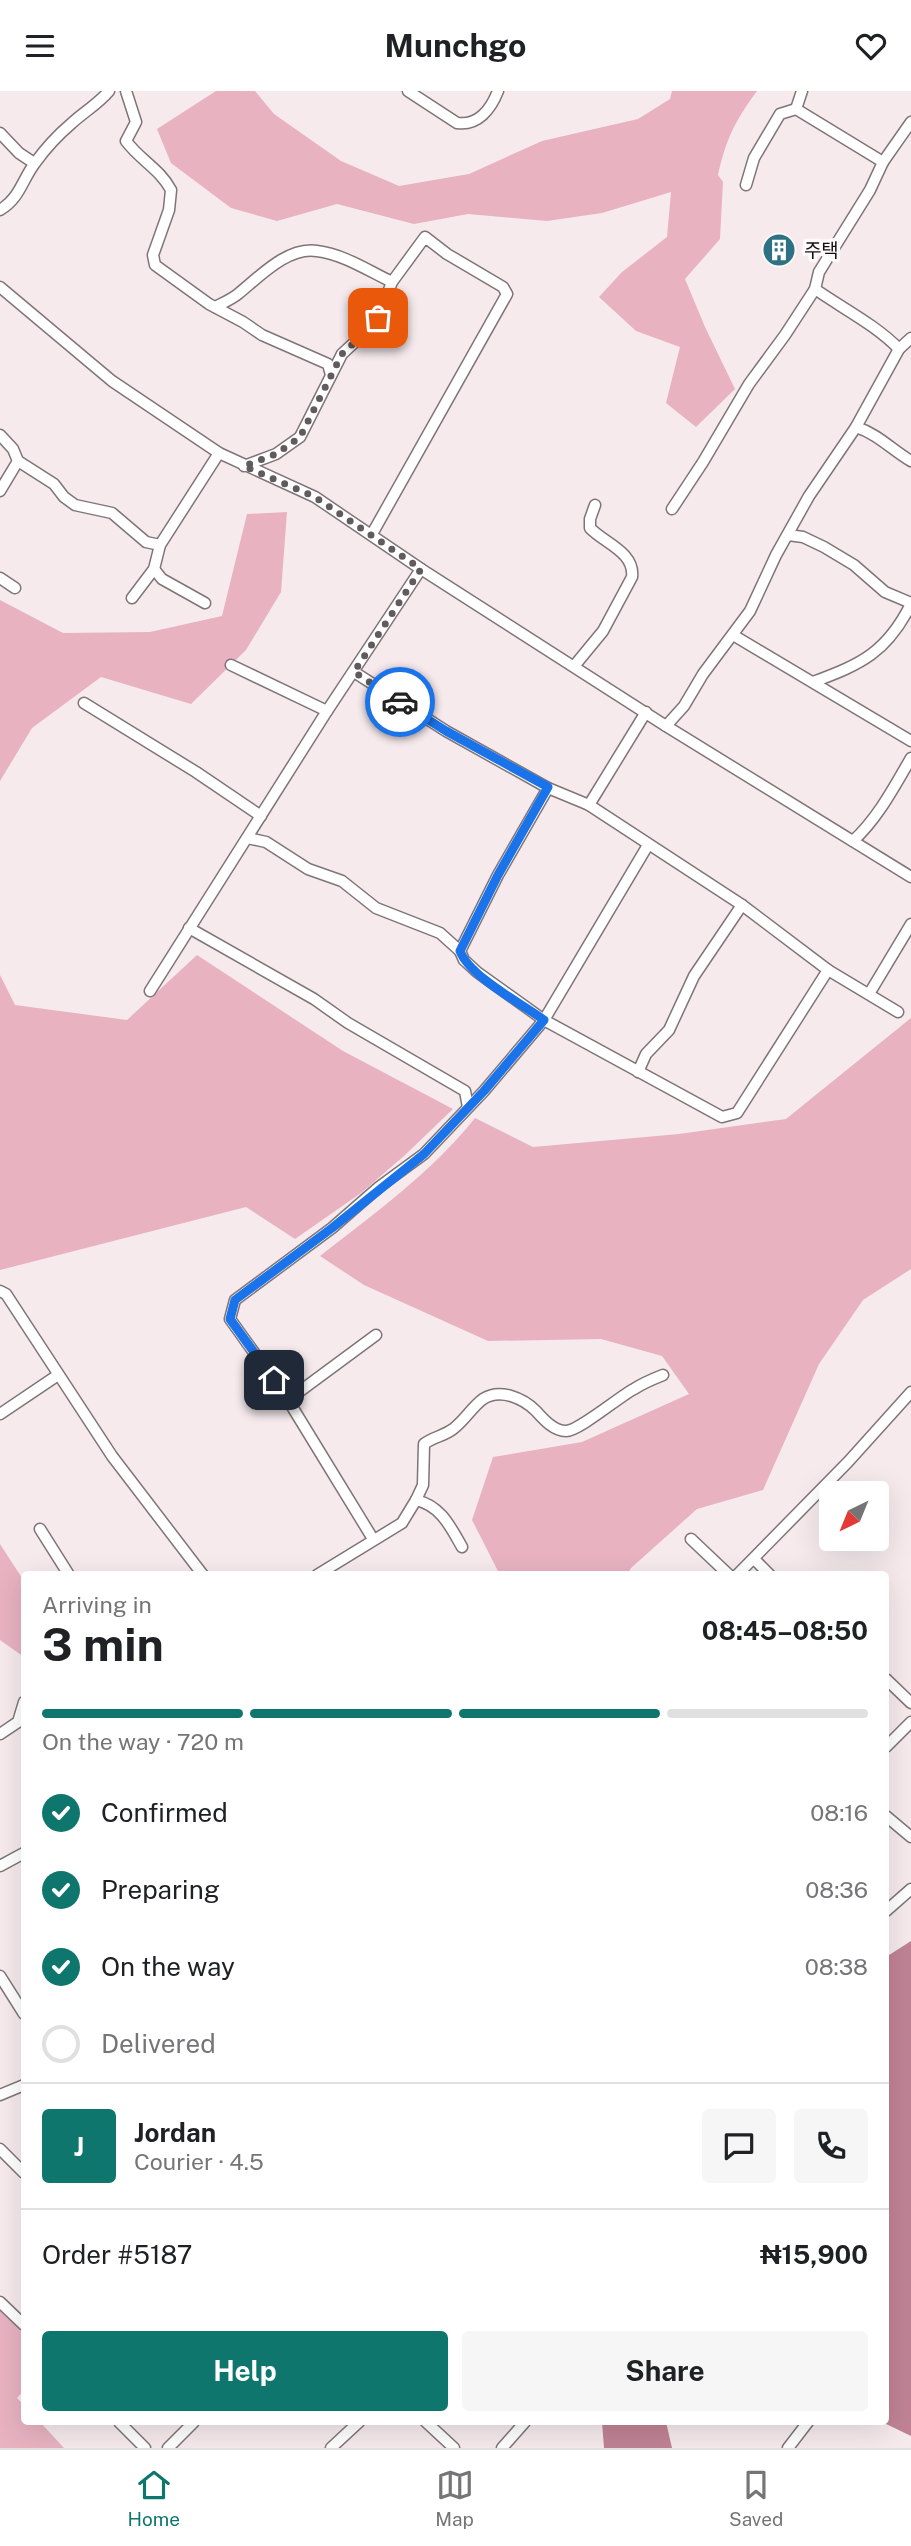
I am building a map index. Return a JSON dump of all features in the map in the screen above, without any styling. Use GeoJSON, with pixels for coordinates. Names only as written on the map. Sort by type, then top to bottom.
{"type":"FeatureCollection","features":[{"type":"Feature","properties":{"kind":"street"},"geometry":{"type":"LineString","coordinates":[[0,210],[20,192],[34,163],[72,123],[97,104],[108,91]]}},
{"type":"Feature","properties":{"kind":"street"},"geometry":{"type":"LineString","coordinates":[[126,91],[136,122],[126,141],[135,153],[155,167],[172,190],[169,210],[153,255],[155,265],[215,307],[276,343],[328,365],[331,377]]}},
{"type":"Feature","properties":{"kind":"street"},"geometry":{"type":"LineString","coordinates":[[408,91],[457,123],[465,124],[486,113],[498,91]]}},
{"type":"Feature","properties":{"kind":"street"},"geometry":{"type":"LineString","coordinates":[[796,109],[802,91]]}},
{"type":"Feature","properties":{"kind":"street"},"geometry":{"type":"LineString","coordinates":[[746,185],[754,158],[780,114],[796,109],[883,162]]}},
{"type":"Feature","properties":{"kind":"street"},"geometry":{"type":"LineString","coordinates":[[672,509],[749,384],[815,289],[819,272],[870,190],[883,162],[911,122]]}},
{"type":"Feature","properties":{"kind":"street"},"geometry":{"type":"LineString","coordinates":[[0,133],[19,153],[34,163]]}},
{"type":"Feature","properties":{"kind":"street"},"geometry":{"type":"LineString","coordinates":[[244,466],[276,454],[300,437],[342,354],[378,318],[392,282],[425,237],[447,254],[503,287],[507,293],[372,534]]}},
{"type":"Feature","properties":{"kind":"street"},"geometry":{"type":"LineString","coordinates":[[215,307],[236,295],[277,264],[306,251],[316,250],[334,255],[392,282]]}},
{"type":"Feature","properties":{"kind":"street"},"geometry":{"type":"LineString","coordinates":[[0,288],[112,381],[219,453],[315,497],[421,569],[575,665],[666,726],[911,877]]}},
{"type":"Feature","properties":{"kind":"street"},"geometry":{"type":"LineString","coordinates":[[815,289],[887,337],[900,349]]}},
{"type":"Feature","properties":{"kind":"street"},"geometry":{"type":"LineString","coordinates":[[666,726],[684,706],[697,682],[750,611],[809,496],[856,427],[900,349],[911,338]]}},
{"type":"Feature","properties":{"kind":"street"},"geometry":{"type":"LineString","coordinates":[[856,427],[871,432],[897,454],[911,461]]}},
{"type":"Feature","properties":{"kind":"street"},"geometry":{"type":"LineString","coordinates":[[0,435],[13,449],[18,461],[54,484],[64,497],[75,505],[112,513],[146,542],[160,545]]}},
{"type":"Feature","properties":{"kind":"street"},"geometry":{"type":"LineString","coordinates":[[132,598],[154,569],[160,545],[219,453]]}},
{"type":"Feature","properties":{"kind":"street"},"geometry":{"type":"LineString","coordinates":[[0,491],[18,461]]}},
{"type":"Feature","properties":{"kind":"street"},"geometry":{"type":"LineString","coordinates":[[575,665],[603,631],[633,571],[622,552],[590,528],[595,505]]}},
{"type":"Feature","properties":{"kind":"street"},"geometry":{"type":"LineString","coordinates":[[788,535],[803,537],[824,547],[854,565],[886,592],[911,603],[899,628],[877,652],[845,670],[813,682]]}},
{"type":"Feature","properties":{"kind":"street"},"geometry":{"type":"LineString","coordinates":[[154,569],[162,579],[205,603]]}},
{"type":"Feature","properties":{"kind":"street"},"geometry":{"type":"LineString","coordinates":[[149,991],[421,569]]}},
{"type":"Feature","properties":{"kind":"street"},"geometry":{"type":"LineString","coordinates":[[0,578],[15,587]]}},
{"type":"Feature","properties":{"kind":"street"},"geometry":{"type":"LineString","coordinates":[[733,635],[911,741]]}},
{"type":"Feature","properties":{"kind":"street"},"geometry":{"type":"LineString","coordinates":[[231,665],[327,711]]}},
{"type":"Feature","properties":{"kind":"street"},"geometry":{"type":"LineString","coordinates":[[354,672],[446,731],[548,787],[589,805],[742,905],[828,970],[898,1012]]}},
{"type":"Feature","properties":{"kind":"street"},"geometry":{"type":"LineString","coordinates":[[84,703],[196,772],[261,816]]}},
{"type":"Feature","properties":{"kind":"street"},"geometry":{"type":"LineString","coordinates":[[589,805],[646,712]]}},
{"type":"Feature","properties":{"kind":"street"},"geometry":{"type":"LineString","coordinates":[[853,841],[884,803],[911,758]]}},
{"type":"Feature","properties":{"kind":"street"},"geometry":{"type":"LineString","coordinates":[[460,951],[498,875],[548,787]]}},
{"type":"Feature","properties":{"kind":"street"},"geometry":{"type":"LineString","coordinates":[[247,838],[266,842],[308,869],[342,881],[376,908],[440,933],[460,951],[464,960],[477,972],[544,1020],[722,1117],[737,1113],[828,970]]}},
{"type":"Feature","properties":{"kind":"street"},"geometry":{"type":"LineString","coordinates":[[373,1539],[288,1400],[230,1319],[235,1300],[332,1228],[424,1154],[468,1108],[544,1020],[648,845]]}},
{"type":"Feature","properties":{"kind":"street"},"geometry":{"type":"LineString","coordinates":[[638,1072],[646,1054],[668,1030],[694,976],[742,905]]}},
{"type":"Feature","properties":{"kind":"street"},"geometry":{"type":"LineString","coordinates":[[869,994],[911,924]]}},
{"type":"Feature","properties":{"kind":"street"},"geometry":{"type":"LineString","coordinates":[[190,928],[229,953],[314,999],[348,1023],[465,1091],[468,1108]]}},
{"type":"Feature","properties":{"kind":"street"},"geometry":{"type":"LineString","coordinates":[[0,1291],[6,1294],[112,1456],[200,1571]]}},
{"type":"Feature","properties":{"kind":"street"},"geometry":{"type":"LineString","coordinates":[[288,1400],[376,1335]]}},
{"type":"Feature","properties":{"kind":"street"},"geometry":{"type":"LineString","coordinates":[[0,1414],[58,1375]]}},
{"type":"Feature","properties":{"kind":"street"},"geometry":{"type":"LineString","coordinates":[[323,1571],[402,1523],[416,1500],[425,1475],[424,1444],[449,1432],[482,1400],[495,1394],[516,1397],[549,1424],[565,1431],[573,1430],[631,1390],[663,1375]]}},
{"type":"Feature","properties":{"kind":"street"},"geometry":{"type":"LineString","coordinates":[[741,1571],[911,1392]]}},
{"type":"Feature","properties":{"kind":"street"},"geometry":{"type":"LineString","coordinates":[[416,1500],[430,1505],[440,1513],[462,1547]]}},
{"type":"Feature","properties":{"kind":"street"},"geometry":{"type":"LineString","coordinates":[[40,1529],[66,1571]]}},
{"type":"Feature","properties":{"kind":"street"},"geometry":{"type":"LineString","coordinates":[[691,1539],[725,1571]]}},
{"type":"Feature","properties":{"kind":"street"},"geometry":{"type":"LineString","coordinates":[[754,1559],[766,1571]]}},
{"type":"Feature","properties":{"kind":"street"},"geometry":{"type":"LineString","coordinates":[[889,1682],[911,1703]]}},
{"type":"Feature","properties":{"kind":"street"},"geometry":{"type":"LineString","coordinates":[[889,1744],[911,1722]]}},
{"type":"Feature","properties":{"kind":"street"},"geometry":{"type":"LineString","coordinates":[[0,1734],[21,1725]]}},
{"type":"Feature","properties":{"kind":"street"},"geometry":{"type":"LineString","coordinates":[[889,1818],[911,1837]]}},
{"type":"Feature","properties":{"kind":"street"},"geometry":{"type":"LineString","coordinates":[[0,1866],[21,1855]]}},
{"type":"Feature","properties":{"kind":"street"},"geometry":{"type":"LineString","coordinates":[[889,1908],[911,1889]]}},
{"type":"Feature","properties":{"kind":"street"},"geometry":{"type":"LineString","coordinates":[[0,1976],[21,2009]]}},
{"type":"Feature","properties":{"kind":"street"},"geometry":{"type":"LineString","coordinates":[[0,2095],[21,2086]]}},
{"type":"Feature","properties":{"kind":"street"},"geometry":{"type":"LineString","coordinates":[[0,2149],[21,2170]]}},
{"type":"Feature","properties":{"kind":"street"},"geometry":{"type":"LineString","coordinates":[[0,2302],[21,2322]]}},
{"type":"Feature","properties":{"kind":"street"},"geometry":{"type":"LineString","coordinates":[[122,2425],[145,2448]]}},
{"type":"Feature","properties":{"kind":"street"},"geometry":{"type":"LineString","coordinates":[[168,2448],[191,2425]]}},
{"type":"Feature","properties":{"kind":"street"},"geometry":{"type":"LineString","coordinates":[[331,2448],[356,2425]]}},
{"type":"Feature","properties":{"kind":"street"},"geometry":{"type":"LineString","coordinates":[[429,2425],[454,2448]]}},
{"type":"Feature","properties":{"kind":"street"},"geometry":{"type":"LineString","coordinates":[[502,2448],[522,2425]]}},
{"type":"Feature","properties":{"kind":"street"},"geometry":{"type":"LineString","coordinates":[[788,2448],[806,2425]]}},
{"type":"Feature","properties":{"kind":"shaded area"},"geometry":{"type":"Polygon","coordinates":[[[216,91],[255,91],[274,114],[341,161],[399,186],[469,174],[542,141],[638,119],[670,99],[672,91],[757,91],[732,131],[721,162],[718,175],[723,182],[720,239],[685,279],[735,389],[696,427],[666,403],[680,347],[636,331],[599,297],[622,272],[667,237],[671,192],[602,213],[547,221],[468,214],[414,224],[337,204],[277,221],[231,208],[171,163],[157,129],[216,91]]]}},
{"type":"Feature","properties":{"kind":"shaded area"},"geometry":{"type":"Polygon","coordinates":[[[287,512],[281,592],[246,650],[191,704],[101,677],[32,728],[0,781],[0,600],[63,633],[150,632],[222,616],[247,514],[287,512]]]}},
{"type":"Feature","properties":{"kind":"shaded area"},"geometry":{"type":"Polygon","coordinates":[[[197,955],[343,1051],[453,1109],[361,1193],[295,1239],[246,1207],[0,1270],[0,975],[15,1005],[127,1020],[197,955]]]}},
{"type":"Feature","properties":{"kind":"shaded area"},"geometry":{"type":"Polygon","coordinates":[[[911,1018],[911,1269],[863,1300],[819,1364],[763,1490],[697,1509],[629,1571],[498,1571],[472,1520],[493,1457],[582,1442],[689,1394],[662,1356],[601,1339],[488,1341],[364,1285],[320,1256],[421,1174],[475,1118],[533,1147],[679,1134],[786,1119],[911,1018]]]}},
{"type":"Feature","properties":{"kind":"shaded area"},"geometry":{"type":"Polygon","coordinates":[[[0,1544],[21,1576],[21,1655],[0,1640],[0,1544]]]}},
{"type":"Feature","properties":{"kind":"shaded area"},"geometry":{"type":"Polygon","coordinates":[[[911,1941],[911,2436],[888,2425],[889,1955],[911,1941]]]}},
{"type":"Feature","properties":{"kind":"shaded area"},"geometry":{"type":"Polygon","coordinates":[[[0,2310],[21,2331],[21,2393],[17,2398],[21,2402],[21,2425],[43,2425],[64,2448],[0,2448],[0,2310]]]}},
{"type":"Feature","properties":{"kind":"shaded area"},"geometry":{"type":"Polygon","coordinates":[[[602,2425],[667,2425],[672,2448],[604,2448],[602,2425]]]}},
{"type":"Feature","properties":{"kind":"way so far"},"geometry":{"type":"LineString","coordinates":[[378,318],[338,360],[300,437],[276,454],[244,466],[315,497],[421,569],[354,672],[400,702]]}},
{"type":"Feature","properties":{"kind":"place","name":"주택"},"geometry":{"type":"Point","coordinates":[779,250]}},
{"type":"Feature","properties":{"kind":"route"},"geometry":{"type":"LineString","coordinates":[[274,1380],[230,1319],[235,1300],[332,1228],[424,1154],[484,1091],[544,1020],[477,972],[464,960],[460,951],[498,875],[548,787],[446,731],[400,702]]}}]}
